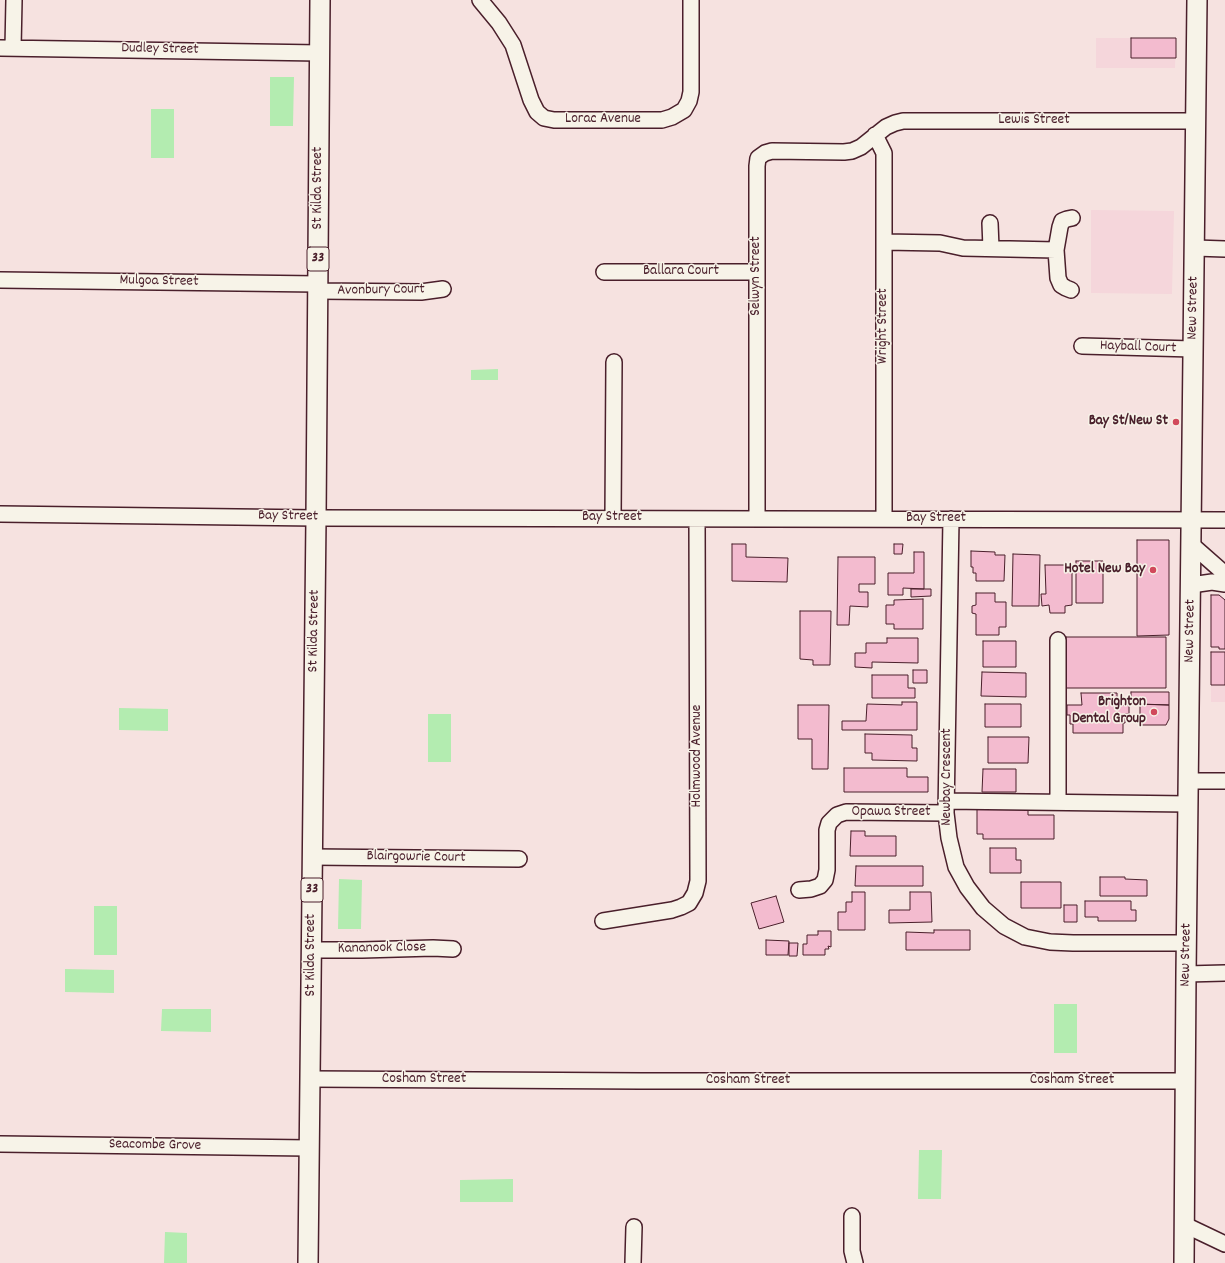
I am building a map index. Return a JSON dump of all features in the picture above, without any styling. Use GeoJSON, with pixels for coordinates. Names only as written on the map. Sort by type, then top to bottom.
{"type":"FeatureCollection","features":[{"type":"Feature","properties":{"kind":"main road","name":"St Kilda Street"},"geometry":{"type":"LineString","coordinates":[[308,1263],[311,1079],[320,0]]}},
{"type":"Feature","properties":{"kind":"main road","name":"New Street"},"geometry":{"type":"LineString","coordinates":[[1184,1263],[1197,0]]}},
{"type":"Feature","properties":{"kind":"street"},"geometry":{"type":"LineString","coordinates":[[7,48],[14,0]]}},
{"type":"Feature","properties":{"kind":"street","name":"Lorac Avenue"},"geometry":{"type":"LineString","coordinates":[[480,0],[499,23],[513,45],[531,100],[537,112],[544,118],[577,120],[662,120],[672,117],[684,110],[689,101],[691,92],[692,0]]}},
{"type":"Feature","properties":{"kind":"street","name":"Dudley Street"},"geometry":{"type":"LineString","coordinates":[[7,48],[320,53]]}},
{"type":"Feature","properties":{"kind":"street","name":"Lewis Street"},"geometry":{"type":"LineString","coordinates":[[875,135],[886,127],[903,121],[1196,121]]}},
{"type":"Feature","properties":{"kind":"street","name":"Wright Street"},"geometry":{"type":"LineString","coordinates":[[875,135],[884,152],[884,519]]}},
{"type":"Feature","properties":{"kind":"street","name":"Selwyn Street"},"geometry":{"type":"LineString","coordinates":[[757,519],[758,158],[765,153],[772,151],[852,151],[875,135]]}},
{"type":"Feature","properties":{"kind":"street"},"geometry":{"type":"LineString","coordinates":[[1071,290],[1061,285],[1058,278],[1056,250],[1062,221],[1072,218]]}},
{"type":"Feature","properties":{"kind":"street"},"geometry":{"type":"LineString","coordinates":[[990,223],[991,248]]}},
{"type":"Feature","properties":{"kind":"street"},"geometry":{"type":"LineString","coordinates":[[884,242],[940,243],[963,248],[1056,250]]}},
{"type":"Feature","properties":{"kind":"street"},"geometry":{"type":"LineString","coordinates":[[1194,248],[1225,249]]}},
{"type":"Feature","properties":{"kind":"street","name":"Ballara Court"},"geometry":{"type":"LineString","coordinates":[[604,272],[757,272]]}},
{"type":"Feature","properties":{"kind":"street","name":"Mulgoa Street"},"geometry":{"type":"LineString","coordinates":[[0,280],[318,288]]}},
{"type":"Feature","properties":{"kind":"street","name":"Avonbury Court"},"geometry":{"type":"LineString","coordinates":[[318,288],[421,292],[443,289]]}},
{"type":"Feature","properties":{"kind":"street","name":"Hayball Court"},"geometry":{"type":"LineString","coordinates":[[1082,346],[1193,350]]}},
{"type":"Feature","properties":{"kind":"street"},"geometry":{"type":"LineString","coordinates":[[613,518],[614,362]]}},
{"type":"Feature","properties":{"kind":"street","name":"Bay Street"},"geometry":{"type":"LineString","coordinates":[[0,514],[316,518],[1225,520]]}},
{"type":"Feature","properties":{"kind":"street","name":"Holmwood Avenue"},"geometry":{"type":"LineString","coordinates":[[603,921],[672,910],[681,907],[689,903],[695,893],[698,881],[698,519]]}},
{"type":"Feature","properties":{"kind":"street","name":"Newbay Crescent"},"geometry":{"type":"LineString","coordinates":[[951,519],[946,807],[949,838],[956,867],[967,887],[983,908],[1004,926],[1025,937],[1050,942],[1187,943]]}},
{"type":"Feature","properties":{"kind":"street"},"geometry":{"type":"LineString","coordinates":[[1192,544],[1225,574]]}},
{"type":"Feature","properties":{"kind":"street"},"geometry":{"type":"LineString","coordinates":[[1191,585],[1212,582],[1225,584]]}},
{"type":"Feature","properties":{"kind":"street"},"geometry":{"type":"LineString","coordinates":[[1058,640],[1058,802]]}},
{"type":"Feature","properties":{"kind":"street"},"geometry":{"type":"LineString","coordinates":[[1189,781],[1225,781]]}},
{"type":"Feature","properties":{"kind":"street"},"geometry":{"type":"LineString","coordinates":[[946,807],[1058,802],[1189,804]]}},
{"type":"Feature","properties":{"kind":"street","name":"Opawa Street"},"geometry":{"type":"LineString","coordinates":[[799,890],[811,889],[820,886],[825,880],[827,870],[827,830],[829,823],[838,815],[846,812],[946,807]]}},
{"type":"Feature","properties":{"kind":"street","name":"Blairgowrie Court"},"geometry":{"type":"LineString","coordinates":[[312,857],[519,859]]}},
{"type":"Feature","properties":{"kind":"street","name":"Kananook Close"},"geometry":{"type":"LineString","coordinates":[[312,950],[453,949]]}},
{"type":"Feature","properties":{"kind":"street"},"geometry":{"type":"LineString","coordinates":[[1186,974],[1225,973]]}},
{"type":"Feature","properties":{"kind":"street","name":"Cosham Street"},"geometry":{"type":"LineString","coordinates":[[311,1079],[641,1081],[1186,1081]]}},
{"type":"Feature","properties":{"kind":"street","name":"Seacombe Grove"},"geometry":{"type":"LineString","coordinates":[[0,1144],[310,1148]]}},
{"type":"Feature","properties":{"kind":"street"},"geometry":{"type":"LineString","coordinates":[[852,1216],[852,1251],[855,1263]]}},
{"type":"Feature","properties":{"kind":"street"},"geometry":{"type":"LineString","coordinates":[[1185,1225],[1225,1244]]}},
{"type":"Feature","properties":{"kind":"street"},"geometry":{"type":"LineString","coordinates":[[633,1263],[634,1227]]}},
{"type":"Feature","properties":{"kind":"shaded area"},"geometry":{"type":"Polygon","coordinates":[[[1096,38],[1176,38],[1175,68],[1096,68],[1096,38]]]}},
{"type":"Feature","properties":{"kind":"shaded area"},"geometry":{"type":"Polygon","coordinates":[[[1091,210],[1174,211],[1172,294],[1091,293],[1091,210]]]}},
{"type":"Feature","properties":{"kind":"shaded area"},"geometry":{"type":"Polygon","coordinates":[[[1210,594],[1219,594],[1225,599],[1225,702],[1211,702],[1210,594]]]}},
{"type":"Feature","properties":{"kind":"green space"},"geometry":{"type":"Polygon","coordinates":[[[270,77],[294,77],[293,126],[270,126],[270,77]]]}},
{"type":"Feature","properties":{"kind":"green space"},"geometry":{"type":"Polygon","coordinates":[[[151,109],[174,109],[174,158],[151,158],[151,109]]]}},
{"type":"Feature","properties":{"kind":"green space"},"geometry":{"type":"Polygon","coordinates":[[[498,369],[498,380],[471,380],[471,370],[498,369]]]}},
{"type":"Feature","properties":{"kind":"green space"},"geometry":{"type":"Polygon","coordinates":[[[119,708],[168,709],[168,731],[119,730],[119,708]]]}},
{"type":"Feature","properties":{"kind":"green space"},"geometry":{"type":"Polygon","coordinates":[[[428,714],[451,714],[451,762],[428,762],[428,714]]]}},
{"type":"Feature","properties":{"kind":"green space"},"geometry":{"type":"Polygon","coordinates":[[[339,879],[362,880],[361,929],[338,929],[339,879]]]}},
{"type":"Feature","properties":{"kind":"green space"},"geometry":{"type":"Polygon","coordinates":[[[94,906],[117,906],[117,955],[94,955],[94,906]]]}},
{"type":"Feature","properties":{"kind":"green space"},"geometry":{"type":"Polygon","coordinates":[[[65,969],[114,970],[114,993],[65,992],[65,969]]]}},
{"type":"Feature","properties":{"kind":"green space"},"geometry":{"type":"Polygon","coordinates":[[[1054,1004],[1077,1004],[1077,1053],[1054,1053],[1054,1004]]]}},
{"type":"Feature","properties":{"kind":"green space"},"geometry":{"type":"Polygon","coordinates":[[[162,1009],[211,1009],[211,1032],[161,1031],[162,1009]]]}},
{"type":"Feature","properties":{"kind":"green space"},"geometry":{"type":"Polygon","coordinates":[[[919,1150],[942,1150],[941,1199],[918,1199],[919,1150]]]}},
{"type":"Feature","properties":{"kind":"green space"},"geometry":{"type":"Polygon","coordinates":[[[513,1179],[513,1202],[460,1202],[460,1180],[513,1179]]]}},
{"type":"Feature","properties":{"kind":"green space"},"geometry":{"type":"Polygon","coordinates":[[[165,1232],[187,1233],[187,1263],[164,1263],[165,1232]]]}},
{"type":"Feature","properties":{"kind":"building"},"geometry":{"type":"Polygon","coordinates":[[[1131,38],[1176,38],[1176,58],[1131,58],[1131,38]]]}},
{"type":"Feature","properties":{"kind":"building","name":"Hotel New Bay"},"geometry":{"type":"Polygon","coordinates":[[[1137,540],[1169,540],[1169,635],[1137,636],[1137,540]]]}},
{"type":"Feature","properties":{"kind":"building"},"geometry":{"type":"Polygon","coordinates":[[[732,544],[746,544],[746,557],[788,558],[787,582],[732,581],[732,544]]]}},
{"type":"Feature","properties":{"kind":"building"},"geometry":{"type":"Polygon","coordinates":[[[894,544],[903,544],[902,554],[894,554],[894,544]]]}},
{"type":"Feature","properties":{"kind":"building"},"geometry":{"type":"Polygon","coordinates":[[[971,551],[995,552],[995,555],[1005,555],[1004,581],[976,581],[976,573],[973,573],[973,567],[971,567],[971,551]]]}},
{"type":"Feature","properties":{"kind":"building"},"geometry":{"type":"Polygon","coordinates":[[[914,552],[924,552],[924,589],[903,588],[903,595],[888,595],[888,573],[914,573],[914,552]]]}},
{"type":"Feature","properties":{"kind":"building"},"geometry":{"type":"Polygon","coordinates":[[[1013,554],[1040,555],[1039,606],[1012,606],[1013,554]]]}},
{"type":"Feature","properties":{"kind":"building"},"geometry":{"type":"Polygon","coordinates":[[[838,557],[875,557],[875,584],[859,584],[859,592],[868,592],[868,607],[850,606],[849,625],[837,625],[838,557]]]}},
{"type":"Feature","properties":{"kind":"building"},"geometry":{"type":"Polygon","coordinates":[[[1076,561],[1103,561],[1103,603],[1076,603],[1076,561]]]}},
{"type":"Feature","properties":{"kind":"building"},"geometry":{"type":"Polygon","coordinates":[[[1045,565],[1072,565],[1072,605],[1065,606],[1065,613],[1050,613],[1049,605],[1042,606],[1041,594],[1046,594],[1045,565]]]}},
{"type":"Feature","properties":{"kind":"building"},"geometry":{"type":"Polygon","coordinates":[[[911,589],[931,589],[931,596],[911,597],[911,589]]]}},
{"type":"Feature","properties":{"kind":"building"},"geometry":{"type":"Polygon","coordinates":[[[976,593],[995,593],[995,602],[1006,602],[1006,627],[999,627],[999,635],[976,635],[976,614],[972,613],[972,606],[976,605],[976,593]]]}},
{"type":"Feature","properties":{"kind":"building"},"geometry":{"type":"Polygon","coordinates":[[[1211,595],[1219,595],[1225,600],[1225,649],[1211,647],[1211,595]]]}},
{"type":"Feature","properties":{"kind":"building"},"geometry":{"type":"Polygon","coordinates":[[[923,599],[923,629],[894,629],[894,624],[886,624],[886,605],[894,605],[894,600],[923,599]]]}},
{"type":"Feature","properties":{"kind":"building"},"geometry":{"type":"Polygon","coordinates":[[[800,611],[831,611],[830,665],[813,665],[813,660],[800,659],[800,611]]]}},
{"type":"Feature","properties":{"kind":"building"},"geometry":{"type":"Polygon","coordinates":[[[1066,637],[1166,637],[1166,688],[1066,688],[1066,637]]]}},
{"type":"Feature","properties":{"kind":"building"},"geometry":{"type":"Polygon","coordinates":[[[887,638],[918,638],[918,663],[872,662],[872,668],[855,667],[855,653],[866,653],[866,643],[887,643],[887,638]]]}},
{"type":"Feature","properties":{"kind":"building"},"geometry":{"type":"Polygon","coordinates":[[[983,641],[1016,641],[1016,667],[983,667],[983,641]]]}},
{"type":"Feature","properties":{"kind":"building"},"geometry":{"type":"Polygon","coordinates":[[[1211,652],[1225,652],[1225,685],[1211,685],[1211,652]]]}},
{"type":"Feature","properties":{"kind":"building"},"geometry":{"type":"Polygon","coordinates":[[[913,670],[927,670],[927,683],[913,683],[913,670]]]}},
{"type":"Feature","properties":{"kind":"building"},"geometry":{"type":"Polygon","coordinates":[[[982,672],[1026,673],[1026,697],[981,696],[982,672]]]}},
{"type":"Feature","properties":{"kind":"building"},"geometry":{"type":"Polygon","coordinates":[[[872,675],[908,675],[908,688],[915,688],[915,698],[872,698],[872,675]]]}},
{"type":"Feature","properties":{"kind":"building"},"geometry":{"type":"Polygon","coordinates":[[[1131,692],[1169,692],[1169,705],[1131,704],[1131,692]]]}},
{"type":"Feature","properties":{"kind":"building"},"geometry":{"type":"Polygon","coordinates":[[[1081,693],[1117,693],[1117,705],[1129,705],[1129,714],[1125,714],[1125,723],[1123,723],[1123,733],[1073,733],[1073,724],[1070,724],[1070,715],[1067,715],[1067,705],[1082,705],[1081,693]]]}},
{"type":"Feature","properties":{"kind":"building"},"geometry":{"type":"Polygon","coordinates":[[[902,702],[917,702],[917,730],[842,730],[842,721],[866,721],[867,704],[902,705],[902,702]]]}},
{"type":"Feature","properties":{"kind":"building"},"geometry":{"type":"Polygon","coordinates":[[[985,704],[1021,704],[1021,727],[985,727],[985,704]]]}},
{"type":"Feature","properties":{"kind":"building","name":"Brighton Dental Group"},"geometry":{"type":"Polygon","coordinates":[[[1140,704],[1169,705],[1169,719],[1166,725],[1140,725],[1140,704]]]}},
{"type":"Feature","properties":{"kind":"building"},"geometry":{"type":"Polygon","coordinates":[[[798,705],[829,705],[828,769],[812,769],[812,739],[798,739],[798,705]]]}},
{"type":"Feature","properties":{"kind":"building"},"geometry":{"type":"Polygon","coordinates":[[[865,734],[912,735],[912,748],[917,748],[917,761],[872,760],[872,753],[865,753],[865,734]]]}},
{"type":"Feature","properties":{"kind":"building"},"geometry":{"type":"Polygon","coordinates":[[[988,737],[1029,737],[1028,763],[988,763],[988,737]]]}},
{"type":"Feature","properties":{"kind":"building"},"geometry":{"type":"Polygon","coordinates":[[[844,768],[907,768],[907,777],[928,777],[928,792],[844,792],[844,768]]]}},
{"type":"Feature","properties":{"kind":"building"},"geometry":{"type":"Polygon","coordinates":[[[983,769],[1016,769],[1016,792],[982,792],[983,769]]]}},
{"type":"Feature","properties":{"kind":"building"},"geometry":{"type":"Polygon","coordinates":[[[977,806],[1028,806],[1028,815],[1054,815],[1054,839],[983,839],[983,834],[977,834],[977,806]]]}},
{"type":"Feature","properties":{"kind":"building"},"geometry":{"type":"Polygon","coordinates":[[[851,831],[865,831],[865,836],[896,836],[896,856],[850,856],[851,831]]]}},
{"type":"Feature","properties":{"kind":"building"},"geometry":{"type":"Polygon","coordinates":[[[990,848],[1016,848],[1016,860],[1021,860],[1021,873],[990,873],[990,848]]]}},
{"type":"Feature","properties":{"kind":"building"},"geometry":{"type":"Polygon","coordinates":[[[856,866],[923,866],[923,886],[855,886],[856,866]]]}},
{"type":"Feature","properties":{"kind":"building"},"geometry":{"type":"Polygon","coordinates":[[[1100,877],[1125,877],[1125,879],[1147,880],[1147,896],[1100,896],[1100,877]]]}},
{"type":"Feature","properties":{"kind":"building"},"geometry":{"type":"Polygon","coordinates":[[[1021,882],[1061,882],[1061,908],[1021,908],[1021,882]]]}},
{"type":"Feature","properties":{"kind":"building"},"geometry":{"type":"Polygon","coordinates":[[[852,892],[865,892],[865,930],[838,930],[838,912],[846,912],[846,902],[852,902],[852,892]]]}},
{"type":"Feature","properties":{"kind":"building"},"geometry":{"type":"Polygon","coordinates":[[[910,892],[931,892],[932,922],[889,923],[889,910],[910,910],[910,892]]]}},
{"type":"Feature","properties":{"kind":"building"},"geometry":{"type":"Polygon","coordinates":[[[776,896],[784,922],[759,929],[751,903],[776,896]]]}},
{"type":"Feature","properties":{"kind":"building"},"geometry":{"type":"Polygon","coordinates":[[[1085,901],[1131,901],[1131,910],[1136,910],[1136,921],[1098,921],[1098,917],[1085,917],[1085,901]]]}},
{"type":"Feature","properties":{"kind":"building"},"geometry":{"type":"Polygon","coordinates":[[[1064,905],[1077,905],[1077,922],[1064,922],[1064,905]]]}},
{"type":"Feature","properties":{"kind":"building"},"geometry":{"type":"Polygon","coordinates":[[[934,930],[970,930],[970,950],[906,950],[906,932],[934,933],[934,930]]]}},
{"type":"Feature","properties":{"kind":"building"},"geometry":{"type":"Polygon","coordinates":[[[818,931],[831,931],[831,947],[828,946],[829,949],[825,949],[825,955],[803,955],[803,944],[807,944],[807,935],[818,935],[818,931]]]}},
{"type":"Feature","properties":{"kind":"building"},"geometry":{"type":"Polygon","coordinates":[[[766,940],[789,941],[788,955],[766,955],[766,940]]]}},
{"type":"Feature","properties":{"kind":"building"},"geometry":{"type":"Polygon","coordinates":[[[789,943],[798,943],[797,956],[789,956],[789,943]]]}},
{"type":"Feature","properties":{"kind":"place","name":"Bay St/New St"},"geometry":{"type":"Point","coordinates":[1176,422]}},
{"type":"Feature","properties":{"kind":"place","name":"Hotel New Bay"},"geometry":{"type":"Point","coordinates":[1153,570]}},
{"type":"Feature","properties":{"kind":"place","name":"Brighton Dental Group"},"geometry":{"type":"Point","coordinates":[1154,712]}}]}
